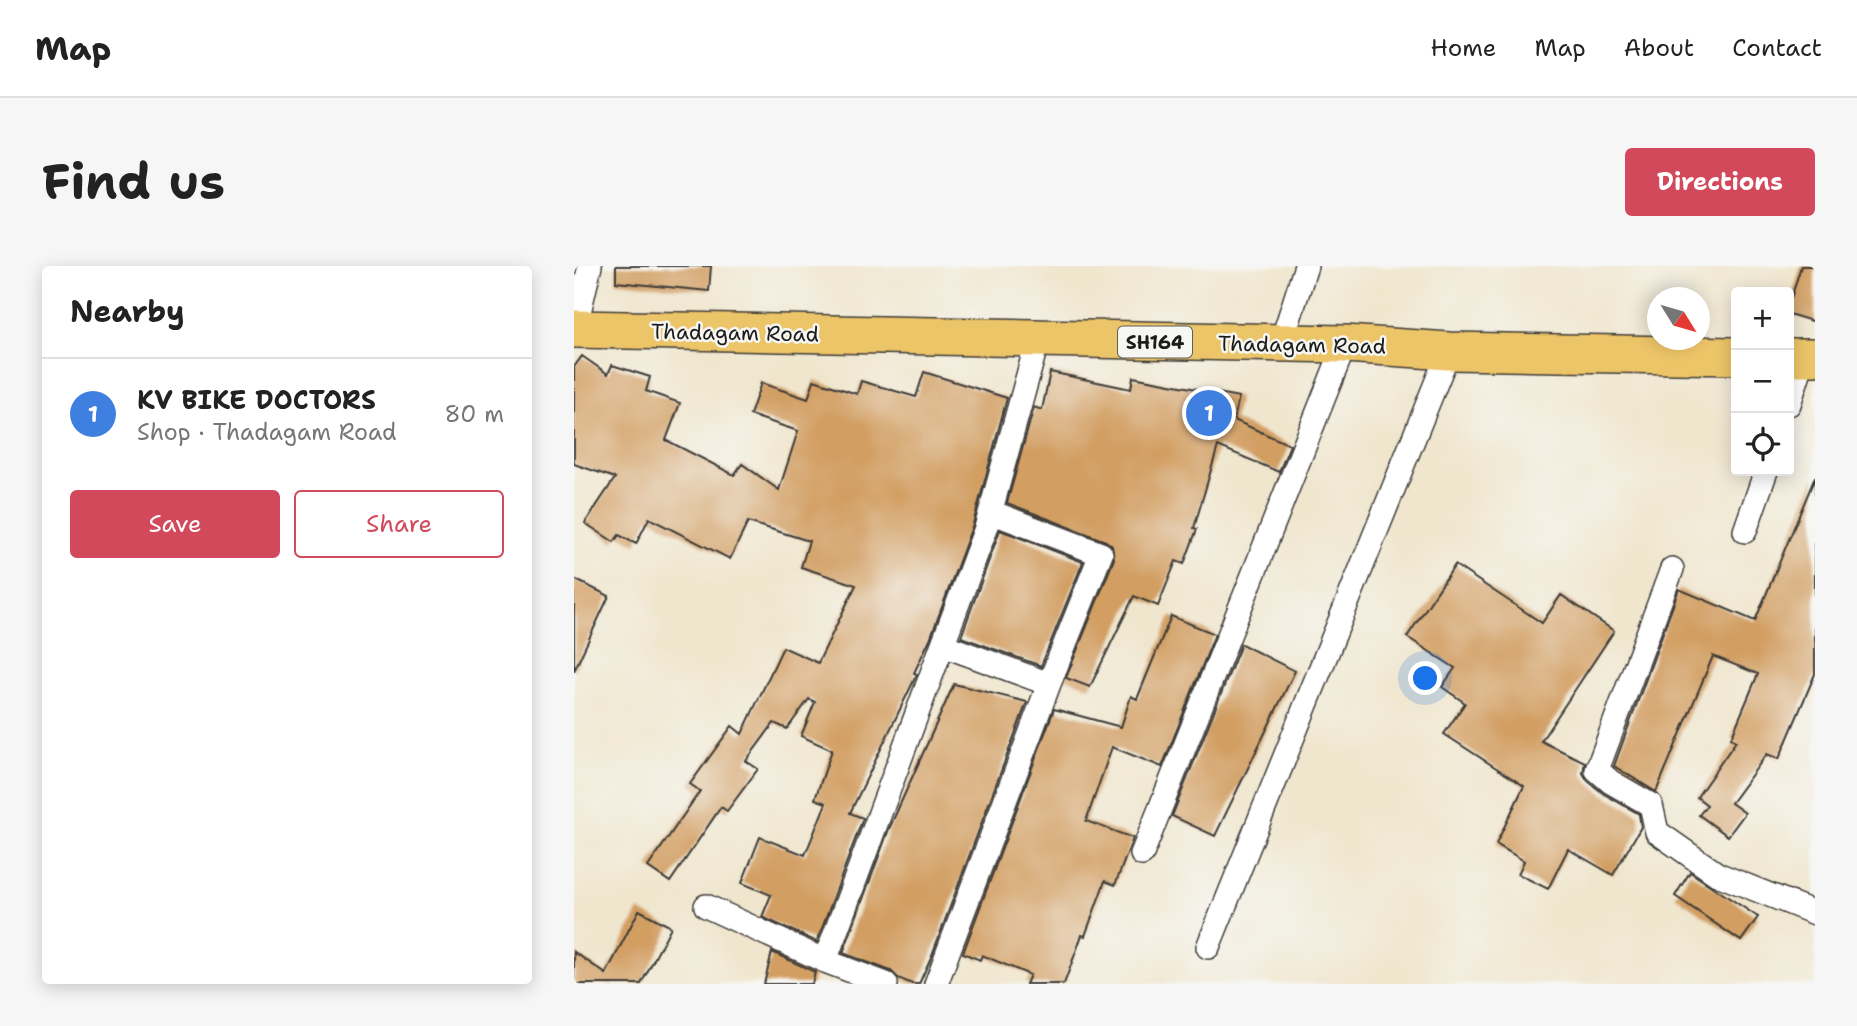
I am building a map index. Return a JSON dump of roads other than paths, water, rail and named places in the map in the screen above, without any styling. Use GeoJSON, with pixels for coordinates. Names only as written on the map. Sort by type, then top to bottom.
{"type":"FeatureCollection","features":[{"type":"Feature","properties":{"kind":"main road","name":"Thadagam Road"},"geometry":{"type":"LineString","coordinates":[[574,329],[1345,344],[1449,351],[1731,356]]}},
{"type":"Feature","properties":{"kind":"street"},"geometry":{"type":"LineString","coordinates":[[574,329],[590,266]]}},
{"type":"Feature","properties":{"kind":"street"},"geometry":{"type":"LineString","coordinates":[[1281,344],[1306,266]]}},
{"type":"Feature","properties":{"kind":"street"},"geometry":{"type":"LineString","coordinates":[[825,961],[991,512],[1038,339]]}},
{"type":"Feature","properties":{"kind":"street"},"geometry":{"type":"LineString","coordinates":[[1142,854],[1345,344]]}},
{"type":"Feature","properties":{"kind":"street"},"geometry":{"type":"LineString","coordinates":[[1208,947],[1449,351]]}},
{"type":"Feature","properties":{"kind":"street"},"geometry":{"type":"LineString","coordinates":[[1794,387],[1803,357]]}},
{"type":"Feature","properties":{"kind":"street"},"geometry":{"type":"LineString","coordinates":[[1745,531],[1764,476]]}},
{"type":"Feature","properties":{"kind":"street"},"geometry":{"type":"LineString","coordinates":[[936,984],[1101,554],[991,512]]}},
{"type":"Feature","properties":{"kind":"street"},"geometry":{"type":"LineString","coordinates":[[1672,569],[1597,770],[1611,782],[1651,805],[1657,832],[1717,874],[1815,912]]}},
{"type":"Feature","properties":{"kind":"street"},"geometry":{"type":"LineString","coordinates":[[943,645],[1049,684]]}},
{"type":"Feature","properties":{"kind":"street"},"geometry":{"type":"LineString","coordinates":[[706,905],[825,961],[886,984]]}},
{"type":"Feature","properties":{"kind":"place","name":"KV BIKE DOCTORS"},"geometry":{"type":"Point","coordinates":[1209,413]}}]}
